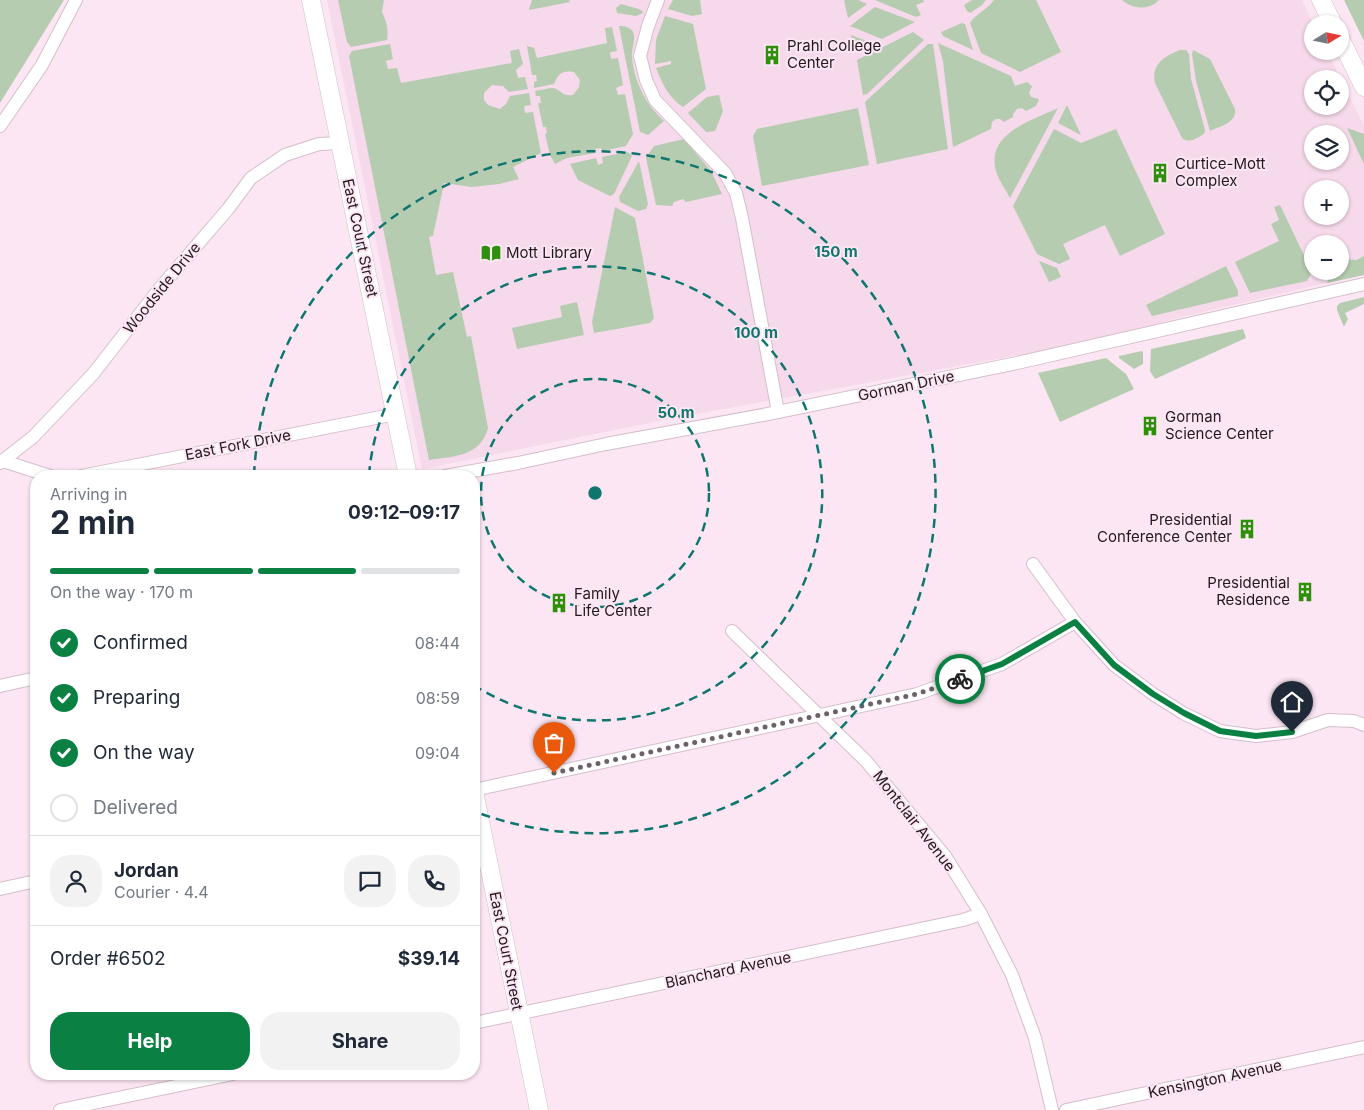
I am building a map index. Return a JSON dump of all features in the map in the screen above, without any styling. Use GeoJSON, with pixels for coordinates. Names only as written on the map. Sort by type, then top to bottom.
{"type":"FeatureCollection","features":[{"type":"Feature","properties":{"kind":"main road","name":"East Court Street"},"geometry":{"type":"LineString","coordinates":[[311,0],[407,470]]}},
{"type":"Feature","properties":{"kind":"main road"},"geometry":{"type":"LineString","coordinates":[[1321,0],[1328,15]]}},
{"type":"Feature","properties":{"kind":"main road"},"geometry":{"type":"LineString","coordinates":[[1349,56],[1364,87]]}},
{"type":"Feature","properties":{"kind":"main road","name":"East Court Street"},"geometry":{"type":"LineString","coordinates":[[480,821],[539,1110]]}},
{"type":"Feature","properties":{"kind":"street"},"geometry":{"type":"LineString","coordinates":[[0,126],[42,65],[76,0]]}},
{"type":"Feature","properties":{"kind":"street"},"geometry":{"type":"LineString","coordinates":[[658,0],[648,26],[640,56],[646,80],[656,100],[725,173],[736,193],[778,412]]}},
{"type":"Feature","properties":{"kind":"street","name":"Woodside Drive"},"geometry":{"type":"LineString","coordinates":[[2,462],[33,438],[93,374],[160,288],[228,209],[251,178],[285,155],[319,144],[340,143]]}},
{"type":"Feature","properties":{"kind":"street","name":"Gorman Drive"},"geometry":{"type":"LineString","coordinates":[[479,470],[778,412],[1075,350],[1364,284]]}},
{"type":"Feature","properties":{"kind":"street","name":"East Fork Drive"},"geometry":{"type":"LineString","coordinates":[[111,470],[396,414]]}},
{"type":"Feature","properties":{"kind":"street"},"geometry":{"type":"LineString","coordinates":[[2,462],[30,470]]}},
{"type":"Feature","properties":{"kind":"street"},"geometry":{"type":"LineString","coordinates":[[1033,564],[1075,622],[1114,665],[1153,694],[1184,713],[1220,731],[1256,736],[1292,732],[1328,720],[1354,721],[1364,725]]}},
{"type":"Feature","properties":{"kind":"street"},"geometry":{"type":"LineString","coordinates":[[480,790],[917,694],[1002,664],[1075,622]]}},
{"type":"Feature","properties":{"kind":"street","name":"Montclair Avenue"},"geometry":{"type":"LineString","coordinates":[[732,631],[866,760],[945,856],[981,914],[1012,975],[1035,1038],[1052,1110]]}},
{"type":"Feature","properties":{"kind":"street"},"geometry":{"type":"LineString","coordinates":[[0,686],[30,679]]}},
{"type":"Feature","properties":{"kind":"street"},"geometry":{"type":"LineString","coordinates":[[0,889],[30,882]]}},
{"type":"Feature","properties":{"kind":"street","name":"Blanchard Avenue"},"geometry":{"type":"LineString","coordinates":[[480,1022],[963,920],[981,914]]}},
{"type":"Feature","properties":{"kind":"street","name":"Kensington Avenue"},"geometry":{"type":"LineString","coordinates":[[1066,1110],[1364,1047]]}},
{"type":"Feature","properties":{"kind":"street"},"geometry":{"type":"LineString","coordinates":[[60,1110],[204,1080]]}},
{"type":"Feature","properties":{"kind":"shaded area"},"geometry":{"type":"Polygon","coordinates":[[[327,0],[1302,0],[1309,15],[1304,15],[1304,60],[1331,60],[1336,70],[1304,70],[1304,115],[1349,115],[1349,96],[1364,126],[1364,274],[1349,278],[1349,235],[1304,235],[1304,280],[1339,280],[1173,319],[1100,340],[674,418],[422,469],[327,0]]]}},
{"type":"Feature","properties":{"kind":"green space"},"geometry":{"type":"Polygon","coordinates":[[[0,0],[64,0],[0,103],[0,0]]]}},
{"type":"Feature","properties":{"kind":"green space"},"geometry":{"type":"Polygon","coordinates":[[[338,0],[384,0],[382,12],[387,25],[387,40],[351,47],[347,42],[338,0]]]}},
{"type":"Feature","properties":{"kind":"green space"},"geometry":{"type":"Polygon","coordinates":[[[532,0],[569,0],[570,2],[529,10],[532,0]]]}},
{"type":"Feature","properties":{"kind":"green space"},"geometry":{"type":"Polygon","coordinates":[[[673,0],[700,0],[702,14],[692,16],[668,9],[673,0]]]}},
{"type":"Feature","properties":{"kind":"green space"},"geometry":{"type":"Polygon","coordinates":[[[844,0],[858,0],[867,4],[848,18],[844,0]]]}},
{"type":"Feature","properties":{"kind":"green space"},"geometry":{"type":"Polygon","coordinates":[[[875,0],[923,0],[924,2],[916,5],[921,15],[916,17],[875,0]]]}},
{"type":"Feature","properties":{"kind":"green space"},"geometry":{"type":"Polygon","coordinates":[[[972,0],[986,0],[970,13],[964,5],[972,0]]]}},
{"type":"Feature","properties":{"kind":"green space"},"geometry":{"type":"Polygon","coordinates":[[[994,0],[1036,0],[1061,52],[1020,72],[981,53],[970,23],[994,0]]]}},
{"type":"Feature","properties":{"kind":"green space"},"geometry":{"type":"Polygon","coordinates":[[[1122,0],[1159,0],[1155,4],[1140,8],[1122,0]]]}},
{"type":"Feature","properties":{"kind":"green space"},"geometry":{"type":"Polygon","coordinates":[[[1344,0],[1364,0],[1364,41],[1344,0]]]}},
{"type":"Feature","properties":{"kind":"green space"},"geometry":{"type":"Polygon","coordinates":[[[621,4],[639,9],[643,13],[636,16],[617,13],[616,8],[621,4]]]}},
{"type":"Feature","properties":{"kind":"green space"},"geometry":{"type":"Polygon","coordinates":[[[875,7],[915,22],[882,39],[850,26],[875,7]]]}},
{"type":"Feature","properties":{"kind":"green space"},"geometry":{"type":"Polygon","coordinates":[[[665,16],[693,24],[706,89],[683,107],[669,94],[656,68],[671,64],[671,61],[655,64],[656,40],[665,16]]]}},
{"type":"Feature","properties":{"kind":"green space"},"geometry":{"type":"Polygon","coordinates":[[[962,23],[965,24],[973,50],[943,36],[941,32],[962,23]]]}},
{"type":"Feature","properties":{"kind":"green space"},"geometry":{"type":"Polygon","coordinates":[[[619,26],[627,27],[634,34],[632,55],[638,83],[646,100],[664,121],[648,135],[640,132],[619,26]]]}},
{"type":"Feature","properties":{"kind":"green space"},"geometry":{"type":"Polygon","coordinates":[[[612,27],[617,51],[610,52],[611,59],[618,58],[623,85],[616,88],[618,95],[625,94],[633,134],[626,146],[602,151],[601,148],[595,149],[595,153],[567,158],[555,164],[550,155],[545,134],[547,133],[546,127],[543,127],[538,103],[541,103],[540,96],[536,96],[535,91],[553,88],[566,95],[573,95],[579,87],[580,80],[574,72],[563,72],[554,84],[534,88],[534,82],[537,81],[536,75],[532,75],[527,46],[534,48],[537,58],[607,43],[605,28],[612,27]]]}},
{"type":"Feature","properties":{"kind":"green space"},"geometry":{"type":"Polygon","coordinates":[[[913,32],[924,40],[867,94],[863,95],[857,60],[913,32]]]}},
{"type":"Feature","properties":{"kind":"green space"},"geometry":{"type":"Polygon","coordinates":[[[851,35],[872,43],[855,51],[851,35]]]}},
{"type":"Feature","properties":{"kind":"green space"},"geometry":{"type":"Polygon","coordinates":[[[938,43],[1011,76],[1015,86],[1027,82],[1032,86],[1029,93],[1031,97],[1039,99],[1036,106],[1026,111],[1022,108],[1017,109],[1013,117],[1004,122],[996,119],[992,122],[991,129],[953,147],[943,61],[938,43]]]}},
{"type":"Feature","properties":{"kind":"green space"},"geometry":{"type":"Polygon","coordinates":[[[390,44],[393,59],[386,61],[388,69],[397,68],[401,83],[512,63],[510,51],[519,49],[523,64],[516,70],[518,78],[525,77],[528,89],[509,92],[503,86],[492,85],[484,93],[484,100],[488,105],[500,109],[506,104],[510,96],[529,93],[531,105],[524,106],[525,113],[533,112],[541,153],[513,167],[519,179],[499,184],[472,187],[444,183],[433,236],[429,237],[436,275],[453,272],[467,337],[471,336],[488,428],[479,445],[472,450],[457,456],[429,460],[349,56],[352,51],[390,44]]]}},
{"type":"Feature","properties":{"kind":"green space"},"geometry":{"type":"Polygon","coordinates":[[[928,44],[933,44],[948,149],[877,164],[865,102],[928,44]]]}},
{"type":"Feature","properties":{"kind":"green space"},"geometry":{"type":"Polygon","coordinates":[[[1180,50],[1186,50],[1189,54],[1191,79],[1205,130],[1204,134],[1190,140],[1182,138],[1155,83],[1154,77],[1160,62],[1180,50]]]}},
{"type":"Feature","properties":{"kind":"green space"},"geometry":{"type":"Polygon","coordinates":[[[1193,50],[1210,59],[1235,109],[1235,114],[1231,121],[1210,131],[1196,81],[1193,50]]]}},
{"type":"Feature","properties":{"kind":"green space"},"geometry":{"type":"Polygon","coordinates":[[[719,95],[723,111],[715,131],[706,132],[688,113],[707,97],[719,95]]]}},
{"type":"Feature","properties":{"kind":"green space"},"geometry":{"type":"Polygon","coordinates":[[[1067,105],[1081,135],[1058,123],[1067,105]]]}},
{"type":"Feature","properties":{"kind":"green space"},"geometry":{"type":"Polygon","coordinates":[[[858,108],[869,165],[762,186],[753,136],[757,129],[858,108]]]}},
{"type":"Feature","properties":{"kind":"green space"},"geometry":{"type":"Polygon","coordinates":[[[1058,108],[1010,198],[997,174],[994,160],[997,149],[1003,139],[1012,131],[1058,108]]]}},
{"type":"Feature","properties":{"kind":"green space"},"geometry":{"type":"Polygon","coordinates":[[[1054,129],[1081,143],[1116,129],[1165,234],[1120,256],[1105,225],[1063,244],[1070,259],[1059,264],[1037,254],[1013,206],[1054,129]]]}},
{"type":"Feature","properties":{"kind":"green space"},"geometry":{"type":"Polygon","coordinates":[[[1349,129],[1364,134],[1364,164],[1349,132],[1349,129]]]}},
{"type":"Feature","properties":{"kind":"green space"},"geometry":{"type":"Polygon","coordinates":[[[684,139],[711,171],[722,194],[686,202],[683,199],[674,202],[672,206],[656,205],[646,158],[654,146],[684,139]]]}},
{"type":"Feature","properties":{"kind":"green space"},"geometry":{"type":"Polygon","coordinates":[[[628,152],[632,156],[614,194],[610,196],[578,180],[570,164],[596,158],[598,165],[603,163],[602,157],[628,152]]]}},
{"type":"Feature","properties":{"kind":"green space"},"geometry":{"type":"Polygon","coordinates":[[[639,161],[648,204],[646,209],[638,211],[620,202],[619,197],[639,161]]]}},
{"type":"Feature","properties":{"kind":"green space"},"geometry":{"type":"Polygon","coordinates":[[[1280,205],[1304,255],[1304,280],[1308,280],[1250,293],[1235,262],[1279,241],[1271,224],[1279,220],[1274,207],[1280,205]]]}},
{"type":"Feature","properties":{"kind":"green space"},"geometry":{"type":"Polygon","coordinates":[[[615,207],[635,218],[654,318],[650,323],[594,333],[592,322],[615,207]]]}},
{"type":"Feature","properties":{"kind":"green space"},"geometry":{"type":"Polygon","coordinates":[[[1364,256],[1364,275],[1349,278],[1349,260],[1357,260],[1364,256]]]}},
{"type":"Feature","properties":{"kind":"green space"},"geometry":{"type":"Polygon","coordinates":[[[1039,261],[1057,268],[1061,277],[1049,282],[1039,261]]]}},
{"type":"Feature","properties":{"kind":"green space"},"geometry":{"type":"Polygon","coordinates":[[[1226,266],[1238,291],[1238,296],[1152,316],[1146,305],[1226,266]]]}},
{"type":"Feature","properties":{"kind":"green space"},"geometry":{"type":"Polygon","coordinates":[[[1328,280],[1341,280],[1327,283],[1328,280]]]}},
{"type":"Feature","properties":{"kind":"green space"},"geometry":{"type":"Polygon","coordinates":[[[1364,297],[1364,304],[1345,313],[1348,319],[1344,327],[1337,306],[1340,303],[1364,297]]]}},
{"type":"Feature","properties":{"kind":"green space"},"geometry":{"type":"Polygon","coordinates":[[[577,302],[584,335],[517,349],[512,328],[562,317],[560,306],[577,302]]]}},
{"type":"Feature","properties":{"kind":"green space"},"geometry":{"type":"Polygon","coordinates":[[[1243,329],[1246,338],[1155,379],[1150,371],[1151,349],[1243,329]]]}},
{"type":"Feature","properties":{"kind":"green space"},"geometry":{"type":"Polygon","coordinates":[[[1142,351],[1143,364],[1134,369],[1119,358],[1119,356],[1142,351]]]}},
{"type":"Feature","properties":{"kind":"green space"},"geometry":{"type":"Polygon","coordinates":[[[1106,358],[1126,374],[1134,389],[1060,422],[1038,373],[1106,358]]]}},
{"type":"Feature","properties":{"kind":"way so far"},"geometry":{"type":"LineString","coordinates":[[554,773],[917,694],[960,679]]}},
{"type":"Feature","properties":{"kind":"place","name":"Prahl College Center"},"geometry":{"type":"Point","coordinates":[772,55]}},
{"type":"Feature","properties":{"kind":"place","name":"Curtice-Mott Complex"},"geometry":{"type":"Point","coordinates":[1160,173]}},
{"type":"Feature","properties":{"kind":"place","name":"Mott Library"},"geometry":{"type":"Point","coordinates":[491,253]}},
{"type":"Feature","properties":{"kind":"place","name":"Gorman Science Center"},"geometry":{"type":"Point","coordinates":[1150,426]}},
{"type":"Feature","properties":{"kind":"place","name":"Presidential Conference Center"},"geometry":{"type":"Point","coordinates":[1247,529]}},
{"type":"Feature","properties":{"kind":"place","name":"Presidential Residence"},"geometry":{"type":"Point","coordinates":[1305,592]}},
{"type":"Feature","properties":{"kind":"place","name":"Family Life Center"},"geometry":{"type":"Point","coordinates":[559,603]}},
{"type":"Feature","properties":{"kind":"route"},"geometry":{"type":"LineString","coordinates":[[960,679],[1002,664],[1075,622],[1114,665],[1153,694],[1184,713],[1220,731],[1256,736],[1292,732]]}}]}
